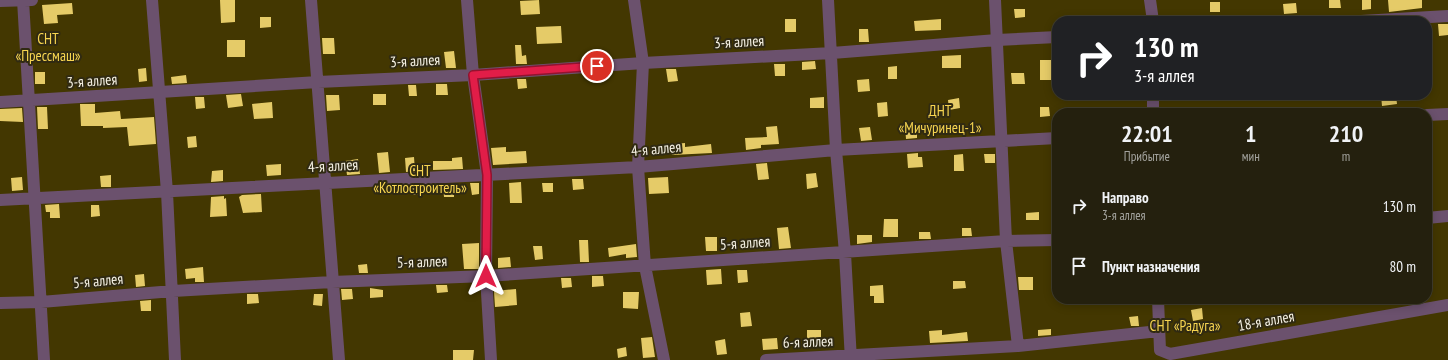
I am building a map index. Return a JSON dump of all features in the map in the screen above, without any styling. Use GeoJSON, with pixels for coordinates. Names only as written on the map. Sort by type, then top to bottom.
{"type":"FeatureCollection","features":[{"type":"Feature","properties":{"kind":"street"},"geometry":{"type":"LineString","coordinates":[[0,1],[26,0],[29,101],[44,360]]}},
{"type":"Feature","properties":{"kind":"street"},"geometry":{"type":"LineString","coordinates":[[152,0],[167,192],[173,291],[175,360]]}},
{"type":"Feature","properties":{"kind":"street"},"geometry":{"type":"LineString","coordinates":[[311,0],[339,360]]}},
{"type":"Feature","properties":{"kind":"street"},"geometry":{"type":"LineString","coordinates":[[467,0],[473,75],[487,175],[486,276],[491,360]]}},
{"type":"Feature","properties":{"kind":"street"},"geometry":{"type":"LineString","coordinates":[[634,0],[643,63],[638,167],[645,266],[664,360]]}},
{"type":"Feature","properties":{"kind":"street"},"geometry":{"type":"LineString","coordinates":[[828,0],[836,150],[845,253],[851,358]]}},
{"type":"Feature","properties":{"kind":"street"},"geometry":{"type":"LineString","coordinates":[[995,0],[1006,241],[1018,346]]}},
{"type":"Feature","properties":{"kind":"street"},"geometry":{"type":"LineString","coordinates":[[1150,0],[1152,16]]}},
{"type":"Feature","properties":{"kind":"street"},"geometry":{"type":"LineString","coordinates":[[1432,17],[1448,16]]}},
{"type":"Feature","properties":{"kind":"street","name":"3-я аллея"},"geometry":{"type":"LineString","coordinates":[[0,102],[318,82],[473,75],[643,63],[832,53],[1052,37]]}},
{"type":"Feature","properties":{"kind":"street"},"geometry":{"type":"LineString","coordinates":[[1432,115],[1448,114]]}},
{"type":"Feature","properties":{"kind":"street","name":"4-я аллея"},"geometry":{"type":"LineString","coordinates":[[0,200],[638,167],[836,150],[1052,138]]}},
{"type":"Feature","properties":{"kind":"street"},"geometry":{"type":"LineString","coordinates":[[1432,218],[1448,216]]}},
{"type":"Feature","properties":{"kind":"street","name":"5-я аллея"},"geometry":{"type":"LineString","coordinates":[[0,303],[41,302],[173,291],[332,282],[486,276],[1006,241],[1052,240]]}},
{"type":"Feature","properties":{"kind":"street"},"geometry":{"type":"LineString","coordinates":[[1158,304],[1159,331]]}},
{"type":"Feature","properties":{"kind":"street","name":"18-я аллея"},"geometry":{"type":"LineString","coordinates":[[1159,331],[1160,350],[1170,354],[1448,305]]}},
{"type":"Feature","properties":{"kind":"street","name":"6-я аллея"},"geometry":{"type":"LineString","coordinates":[[766,360],[851,358],[1018,346],[1159,331]]}},
{"type":"Feature","properties":{"kind":"green space","name":"СНТ «Котлостроитель»"},"geometry":{"type":"Polygon","coordinates":[[[0,0],[1448,0],[1448,360],[0,360],[0,0]]]}},
{"type":"Feature","properties":{"kind":"building"},"geometry":{"type":"Polygon","coordinates":[[[220,0],[235,0],[235,22],[221,23],[220,0]]]}},
{"type":"Feature","properties":{"kind":"building"},"geometry":{"type":"Polygon","coordinates":[[[539,0],[540,14],[521,15],[520,1],[539,0]]]}},
{"type":"Feature","properties":{"kind":"building"},"geometry":{"type":"Polygon","coordinates":[[[1329,0],[1340,0],[1341,8],[1329,8],[1329,0]]]}},
{"type":"Feature","properties":{"kind":"building"},"geometry":{"type":"Polygon","coordinates":[[[1362,0],[1371,0],[1371,9],[1362,10],[1362,0]]]}},
{"type":"Feature","properties":{"kind":"building"},"geometry":{"type":"Polygon","coordinates":[[[1388,0],[1422,0],[1422,8],[1389,12],[1388,0]]]}},
{"type":"Feature","properties":{"kind":"building"},"geometry":{"type":"Polygon","coordinates":[[[1210,2],[1220,2],[1220,12],[1210,12],[1210,2]]]}},
{"type":"Feature","properties":{"kind":"building"},"geometry":{"type":"Polygon","coordinates":[[[72,3],[73,14],[57,15],[58,23],[44,24],[42,5],[72,3]]]}},
{"type":"Feature","properties":{"kind":"building"},"geometry":{"type":"Polygon","coordinates":[[[1296,3],[1297,13],[1284,14],[1283,4],[1296,3]]]}},
{"type":"Feature","properties":{"kind":"building"},"geometry":{"type":"Polygon","coordinates":[[[1014,9],[1025,9],[1025,17],[1015,18],[1014,9]]]}},
{"type":"Feature","properties":{"kind":"building"},"geometry":{"type":"Polygon","coordinates":[[[260,17],[271,17],[271,27],[260,28],[260,17]]]}},
{"type":"Feature","properties":{"kind":"building"},"geometry":{"type":"Polygon","coordinates":[[[785,19],[796,19],[796,32],[785,32],[785,19]]]}},
{"type":"Feature","properties":{"kind":"building"},"geometry":{"type":"Polygon","coordinates":[[[941,19],[941,30],[915,31],[914,21],[941,19]]]}},
{"type":"Feature","properties":{"kind":"building"},"geometry":{"type":"Polygon","coordinates":[[[1438,24],[1448,24],[1448,35],[1439,36],[1438,24]]]}},
{"type":"Feature","properties":{"kind":"building"},"geometry":{"type":"Polygon","coordinates":[[[561,26],[562,43],[537,44],[536,27],[561,26]]]}},
{"type":"Feature","properties":{"kind":"building"},"geometry":{"type":"Polygon","coordinates":[[[859,29],[868,29],[869,42],[859,42],[859,29]]]}},
{"type":"Feature","properties":{"kind":"building"},"geometry":{"type":"Polygon","coordinates":[[[322,38],[334,38],[335,54],[323,54],[322,38]]]}},
{"type":"Feature","properties":{"kind":"building"},"geometry":{"type":"Polygon","coordinates":[[[227,40],[245,40],[245,57],[227,57],[227,40]]]}},
{"type":"Feature","properties":{"kind":"building"},"geometry":{"type":"Polygon","coordinates":[[[515,45],[521,45],[522,56],[526,55],[527,64],[516,64],[515,45]]]}},
{"type":"Feature","properties":{"kind":"building"},"geometry":{"type":"Polygon","coordinates":[[[454,51],[456,68],[446,68],[444,52],[454,51]]]}},
{"type":"Feature","properties":{"kind":"building"},"geometry":{"type":"Polygon","coordinates":[[[961,55],[961,68],[942,68],[942,56],[961,55]]]}},
{"type":"Feature","properties":{"kind":"building"},"geometry":{"type":"Polygon","coordinates":[[[1040,60],[1052,60],[1052,80],[1040,80],[1040,60]]]}},
{"type":"Feature","properties":{"kind":"building"},"geometry":{"type":"Polygon","coordinates":[[[815,61],[816,69],[802,70],[802,62],[815,61]]]}},
{"type":"Feature","properties":{"kind":"building"},"geometry":{"type":"Polygon","coordinates":[[[774,64],[785,64],[785,76],[775,76],[774,64]]]}},
{"type":"Feature","properties":{"kind":"building"},"geometry":{"type":"Polygon","coordinates":[[[897,66],[897,79],[888,79],[888,67],[897,66]]]}},
{"type":"Feature","properties":{"kind":"building"},"geometry":{"type":"Polygon","coordinates":[[[146,68],[147,81],[139,82],[138,69],[146,68]]]}},
{"type":"Feature","properties":{"kind":"building"},"geometry":{"type":"Polygon","coordinates":[[[666,69],[676,69],[678,81],[668,82],[666,69]]]}},
{"type":"Feature","properties":{"kind":"building"},"geometry":{"type":"Polygon","coordinates":[[[35,72],[45,72],[45,84],[35,84],[35,72]]]}},
{"type":"Feature","properties":{"kind":"building"},"geometry":{"type":"Polygon","coordinates":[[[1011,73],[1024,73],[1025,84],[1012,84],[1011,73]]]}},
{"type":"Feature","properties":{"kind":"building"},"geometry":{"type":"Polygon","coordinates":[[[186,75],[187,83],[172,84],[171,77],[186,75]]]}},
{"type":"Feature","properties":{"kind":"building"},"geometry":{"type":"Polygon","coordinates":[[[517,79],[526,79],[527,88],[518,89],[517,79]]]}},
{"type":"Feature","properties":{"kind":"building"},"geometry":{"type":"Polygon","coordinates":[[[869,79],[870,91],[858,92],[857,80],[869,79]]]}},
{"type":"Feature","properties":{"kind":"building"},"geometry":{"type":"Polygon","coordinates":[[[436,84],[447,84],[448,95],[436,95],[436,84]]]}},
{"type":"Feature","properties":{"kind":"building"},"geometry":{"type":"Polygon","coordinates":[[[408,85],[416,85],[417,96],[409,96],[408,85]]]}},
{"type":"Feature","properties":{"kind":"building"},"geometry":{"type":"Polygon","coordinates":[[[241,94],[243,106],[228,108],[226,95],[241,94]]]}},
{"type":"Feature","properties":{"kind":"building"},"geometry":{"type":"Polygon","coordinates":[[[373,94],[386,94],[386,105],[373,105],[373,94]]]}},
{"type":"Feature","properties":{"kind":"building"},"geometry":{"type":"Polygon","coordinates":[[[326,95],[339,95],[340,110],[327,111],[326,95]]]}},
{"type":"Feature","properties":{"kind":"building"},"geometry":{"type":"Polygon","coordinates":[[[195,97],[204,97],[205,108],[196,109],[195,97]]]}},
{"type":"Feature","properties":{"kind":"building"},"geometry":{"type":"Polygon","coordinates":[[[824,97],[824,108],[810,108],[810,98],[824,97]]]}},
{"type":"Feature","properties":{"kind":"building"},"geometry":{"type":"Polygon","coordinates":[[[959,98],[960,108],[949,110],[948,100],[959,98]]]}},
{"type":"Feature","properties":{"kind":"building"},"geometry":{"type":"Polygon","coordinates":[[[1381,100],[1397,100],[1397,104],[1382,106],[1381,100]]]}},
{"type":"Feature","properties":{"kind":"building"},"geometry":{"type":"Polygon","coordinates":[[[272,102],[273,118],[254,119],[252,104],[272,102]]]}},
{"type":"Feature","properties":{"kind":"building"},"geometry":{"type":"Polygon","coordinates":[[[887,102],[888,116],[878,117],[877,103],[887,102]]]}},
{"type":"Feature","properties":{"kind":"building"},"geometry":{"type":"Polygon","coordinates":[[[80,104],[95,104],[95,113],[120,111],[121,119],[154,117],[156,144],[129,146],[127,127],[103,128],[103,126],[81,126],[80,104]]]}},
{"type":"Feature","properties":{"kind":"building"},"geometry":{"type":"Polygon","coordinates":[[[37,107],[47,107],[48,129],[38,129],[37,107]]]}},
{"type":"Feature","properties":{"kind":"building"},"geometry":{"type":"Polygon","coordinates":[[[1040,107],[1049,107],[1050,116],[1040,117],[1040,107]]]}},
{"type":"Feature","properties":{"kind":"building"},"geometry":{"type":"Polygon","coordinates":[[[22,108],[23,122],[0,121],[0,109],[22,108]]]}},
{"type":"Feature","properties":{"kind":"building"},"geometry":{"type":"Polygon","coordinates":[[[905,125],[917,125],[917,138],[906,139],[905,125]]]}},
{"type":"Feature","properties":{"kind":"building"},"geometry":{"type":"Polygon","coordinates":[[[777,126],[779,144],[761,145],[761,148],[746,150],[745,138],[767,137],[766,127],[777,126]]]}},
{"type":"Feature","properties":{"kind":"building"},"geometry":{"type":"Polygon","coordinates":[[[870,127],[872,140],[861,141],[859,128],[870,127]]]}},
{"type":"Feature","properties":{"kind":"building"},"geometry":{"type":"Polygon","coordinates":[[[196,136],[197,147],[188,148],[187,137],[196,136]]]}},
{"type":"Feature","properties":{"kind":"building"},"geometry":{"type":"Polygon","coordinates":[[[685,143],[685,147],[711,144],[712,153],[672,155],[671,148],[674,148],[674,144],[685,143]]]}},
{"type":"Feature","properties":{"kind":"building"},"geometry":{"type":"Polygon","coordinates":[[[506,147],[506,152],[526,151],[527,163],[493,165],[491,148],[506,147]]]}},
{"type":"Feature","properties":{"kind":"building"},"geometry":{"type":"Polygon","coordinates":[[[388,152],[390,172],[379,173],[377,153],[388,152]]]}},
{"type":"Feature","properties":{"kind":"building"},"geometry":{"type":"Polygon","coordinates":[[[918,153],[918,157],[922,157],[923,167],[908,168],[907,154],[918,153]]]}},
{"type":"Feature","properties":{"kind":"building"},"geometry":{"type":"Polygon","coordinates":[[[963,154],[964,171],[954,171],[954,155],[963,154]]]}},
{"type":"Feature","properties":{"kind":"building"},"geometry":{"type":"Polygon","coordinates":[[[984,154],[995,154],[995,163],[985,163],[984,154]]]}},
{"type":"Feature","properties":{"kind":"building"},"geometry":{"type":"Polygon","coordinates":[[[414,157],[415,171],[406,172],[405,158],[414,157]]]}},
{"type":"Feature","properties":{"kind":"building"},"geometry":{"type":"Polygon","coordinates":[[[462,157],[463,169],[433,170],[433,161],[452,161],[452,158],[462,157]]]}},
{"type":"Feature","properties":{"kind":"building"},"geometry":{"type":"Polygon","coordinates":[[[358,159],[360,174],[347,175],[345,161],[358,159]]]}},
{"type":"Feature","properties":{"kind":"building"},"geometry":{"type":"Polygon","coordinates":[[[767,163],[769,179],[758,180],[756,164],[767,163]]]}},
{"type":"Feature","properties":{"kind":"building"},"geometry":{"type":"Polygon","coordinates":[[[281,164],[281,175],[267,176],[266,165],[281,164]]]}},
{"type":"Feature","properties":{"kind":"building"},"geometry":{"type":"Polygon","coordinates":[[[223,170],[223,181],[211,182],[212,171],[223,170]]]}},
{"type":"Feature","properties":{"kind":"building"},"geometry":{"type":"Polygon","coordinates":[[[816,173],[818,187],[807,189],[806,174],[816,173]]]}},
{"type":"Feature","properties":{"kind":"building"},"geometry":{"type":"Polygon","coordinates":[[[111,175],[111,187],[101,187],[100,176],[111,175]]]}},
{"type":"Feature","properties":{"kind":"building"},"geometry":{"type":"Polygon","coordinates":[[[22,177],[23,190],[12,191],[11,178],[22,177]]]}},
{"type":"Feature","properties":{"kind":"building"},"geometry":{"type":"Polygon","coordinates":[[[668,177],[669,193],[649,194],[648,178],[668,177]]]}},
{"type":"Feature","properties":{"kind":"building"},"geometry":{"type":"Polygon","coordinates":[[[572,179],[583,179],[584,189],[573,190],[572,179]]]}},
{"type":"Feature","properties":{"kind":"building"},"geometry":{"type":"Polygon","coordinates":[[[521,182],[522,203],[510,203],[509,183],[521,182]]]}},
{"type":"Feature","properties":{"kind":"building"},"geometry":{"type":"Polygon","coordinates":[[[470,183],[479,183],[479,194],[472,195],[470,183]]]}},
{"type":"Feature","properties":{"kind":"building"},"geometry":{"type":"Polygon","coordinates":[[[542,183],[553,183],[553,192],[543,192],[542,183]]]}},
{"type":"Feature","properties":{"kind":"building"},"geometry":{"type":"Polygon","coordinates":[[[454,184],[454,197],[444,197],[443,185],[454,184]]]}},
{"type":"Feature","properties":{"kind":"building"},"geometry":{"type":"Polygon","coordinates":[[[411,186],[421,186],[422,195],[412,195],[411,186]]]}},
{"type":"Feature","properties":{"kind":"building"},"geometry":{"type":"Polygon","coordinates":[[[261,194],[262,212],[243,213],[239,197],[242,195],[261,194]]]}},
{"type":"Feature","properties":{"kind":"building"},"geometry":{"type":"Polygon","coordinates":[[[224,196],[224,199],[226,198],[227,216],[210,217],[211,197],[224,196]]]}},
{"type":"Feature","properties":{"kind":"building"},"geometry":{"type":"Polygon","coordinates":[[[59,204],[60,218],[50,218],[50,212],[46,212],[45,205],[59,204]]]}},
{"type":"Feature","properties":{"kind":"building"},"geometry":{"type":"Polygon","coordinates":[[[91,205],[99,205],[100,216],[91,217],[91,205]]]}},
{"type":"Feature","properties":{"kind":"building"},"geometry":{"type":"Polygon","coordinates":[[[1039,212],[1039,220],[1026,220],[1026,213],[1039,212]]]}},
{"type":"Feature","properties":{"kind":"building"},"geometry":{"type":"Polygon","coordinates":[[[884,219],[898,219],[898,237],[883,237],[884,219]]]}},
{"type":"Feature","properties":{"kind":"building"},"geometry":{"type":"Polygon","coordinates":[[[788,227],[791,248],[779,249],[777,228],[788,227]]]}},
{"type":"Feature","properties":{"kind":"building"},"geometry":{"type":"Polygon","coordinates":[[[962,228],[971,228],[972,236],[962,236],[962,228]]]}},
{"type":"Feature","properties":{"kind":"building"},"geometry":{"type":"Polygon","coordinates":[[[919,232],[930,232],[931,239],[919,239],[919,232]]]}},
{"type":"Feature","properties":{"kind":"building"},"geometry":{"type":"Polygon","coordinates":[[[857,235],[872,235],[872,242],[857,244],[857,235]]]}},
{"type":"Feature","properties":{"kind":"building"},"geometry":{"type":"Polygon","coordinates":[[[705,237],[717,237],[717,251],[706,251],[705,237]]]}},
{"type":"Feature","properties":{"kind":"building"},"geometry":{"type":"Polygon","coordinates":[[[579,240],[588,240],[589,262],[580,262],[579,240]]]}},
{"type":"Feature","properties":{"kind":"building"},"geometry":{"type":"Polygon","coordinates":[[[479,243],[479,269],[464,269],[462,244],[479,243]]]}},
{"type":"Feature","properties":{"kind":"building"},"geometry":{"type":"Polygon","coordinates":[[[636,244],[637,257],[626,258],[626,254],[609,257],[608,248],[636,244]]]}},
{"type":"Feature","properties":{"kind":"building"},"geometry":{"type":"Polygon","coordinates":[[[533,246],[542,246],[543,259],[535,260],[533,246]]]}},
{"type":"Feature","properties":{"kind":"building"},"geometry":{"type":"Polygon","coordinates":[[[510,257],[511,267],[498,268],[498,258],[510,257]]]}},
{"type":"Feature","properties":{"kind":"building"},"geometry":{"type":"Polygon","coordinates":[[[367,264],[368,273],[359,273],[358,265],[367,264]]]}},
{"type":"Feature","properties":{"kind":"building"},"geometry":{"type":"Polygon","coordinates":[[[203,267],[204,282],[195,282],[195,278],[186,279],[185,269],[203,267]]]}},
{"type":"Feature","properties":{"kind":"building"},"geometry":{"type":"Polygon","coordinates":[[[721,269],[722,284],[707,285],[706,270],[721,269]]]}},
{"type":"Feature","properties":{"kind":"building"},"geometry":{"type":"Polygon","coordinates":[[[737,270],[747,270],[748,282],[738,283],[737,270]]]}},
{"type":"Feature","properties":{"kind":"building"},"geometry":{"type":"Polygon","coordinates":[[[144,274],[145,286],[136,287],[135,275],[144,274]]]}},
{"type":"Feature","properties":{"kind":"building"},"geometry":{"type":"Polygon","coordinates":[[[592,276],[603,276],[604,286],[592,287],[592,276]]]}},
{"type":"Feature","properties":{"kind":"building"},"geometry":{"type":"Polygon","coordinates":[[[1018,277],[1033,277],[1033,290],[1019,290],[1018,277]]]}},
{"type":"Feature","properties":{"kind":"building"},"geometry":{"type":"Polygon","coordinates":[[[561,278],[571,278],[572,287],[562,288],[561,278]]]}},
{"type":"Feature","properties":{"kind":"building"},"geometry":{"type":"Polygon","coordinates":[[[953,281],[965,281],[966,288],[953,289],[953,281]]]}},
{"type":"Feature","properties":{"kind":"building"},"geometry":{"type":"Polygon","coordinates":[[[436,285],[447,285],[448,292],[437,293],[436,285]]]}},
{"type":"Feature","properties":{"kind":"building"},"geometry":{"type":"Polygon","coordinates":[[[883,285],[884,303],[874,303],[874,296],[870,296],[870,286],[883,285]]]}},
{"type":"Feature","properties":{"kind":"building"},"geometry":{"type":"Polygon","coordinates":[[[370,288],[383,290],[383,297],[370,298],[370,288]]]}},
{"type":"Feature","properties":{"kind":"building"},"geometry":{"type":"Polygon","coordinates":[[[341,289],[352,289],[353,299],[342,300],[341,289]]]}},
{"type":"Feature","properties":{"kind":"building"},"geometry":{"type":"Polygon","coordinates":[[[516,289],[517,305],[495,307],[494,291],[516,289]]]}},
{"type":"Feature","properties":{"kind":"building"},"geometry":{"type":"Polygon","coordinates":[[[623,292],[639,292],[638,309],[623,308],[623,292]]]}},
{"type":"Feature","properties":{"kind":"building"},"geometry":{"type":"Polygon","coordinates":[[[247,294],[258,294],[259,303],[247,304],[247,294]]]}},
{"type":"Feature","properties":{"kind":"building"},"geometry":{"type":"Polygon","coordinates":[[[314,294],[323,294],[322,306],[313,305],[314,294]]]}},
{"type":"Feature","properties":{"kind":"building"},"geometry":{"type":"Polygon","coordinates":[[[151,300],[151,311],[141,311],[140,301],[151,300]]]}},
{"type":"Feature","properties":{"kind":"building"},"geometry":{"type":"Polygon","coordinates":[[[1202,308],[1203,319],[1193,321],[1191,310],[1202,308]]]}},
{"type":"Feature","properties":{"kind":"building"},"geometry":{"type":"Polygon","coordinates":[[[750,312],[752,326],[741,327],[740,313],[750,312]]]}},
{"type":"Feature","properties":{"kind":"building"},"geometry":{"type":"Polygon","coordinates":[[[1138,316],[1139,326],[1131,326],[1129,317],[1138,316]]]}},
{"type":"Feature","properties":{"kind":"building"},"geometry":{"type":"Polygon","coordinates":[[[1051,329],[1051,335],[1038,336],[1038,330],[1051,329]]]}},
{"type":"Feature","properties":{"kind":"building"},"geometry":{"type":"Polygon","coordinates":[[[807,330],[821,330],[821,347],[807,347],[807,330]]]}},
{"type":"Feature","properties":{"kind":"building"},"geometry":{"type":"Polygon","coordinates":[[[942,330],[942,335],[967,332],[968,341],[930,343],[929,331],[942,330]]]}},
{"type":"Feature","properties":{"kind":"building"},"geometry":{"type":"Polygon","coordinates":[[[652,337],[655,357],[643,358],[641,338],[652,337]]]}},
{"type":"Feature","properties":{"kind":"building"},"geometry":{"type":"Polygon","coordinates":[[[777,338],[778,349],[763,350],[762,339],[777,338]]]}},
{"type":"Feature","properties":{"kind":"building"},"geometry":{"type":"Polygon","coordinates":[[[725,339],[727,354],[717,355],[715,341],[725,339]]]}},
{"type":"Feature","properties":{"kind":"building"},"geometry":{"type":"Polygon","coordinates":[[[626,347],[627,356],[618,358],[617,349],[626,347]]]}},
{"type":"Feature","properties":{"kind":"building"},"geometry":{"type":"Polygon","coordinates":[[[453,350],[474,350],[473,360],[453,360],[453,350]]]}},
{"type":"Feature","properties":{"kind":"route"},"geometry":{"type":"LineString","coordinates":[[486,276],[487,175],[473,75],[597,66]]}},
{"type":"Feature","properties":{"kind":"park label","name":"СНТ «Прессмаш»"},"geometry":{"type":"Point","coordinates":[48,48]}},
{"type":"Feature","properties":{"kind":"park label","name":"ДНТ «Мичуринец-1»"},"geometry":{"type":"Point","coordinates":[940,120]}},
{"type":"Feature","properties":{"kind":"park label","name":"СНТ «Радуга»"},"geometry":{"type":"Point","coordinates":[1185,326]}}]}
